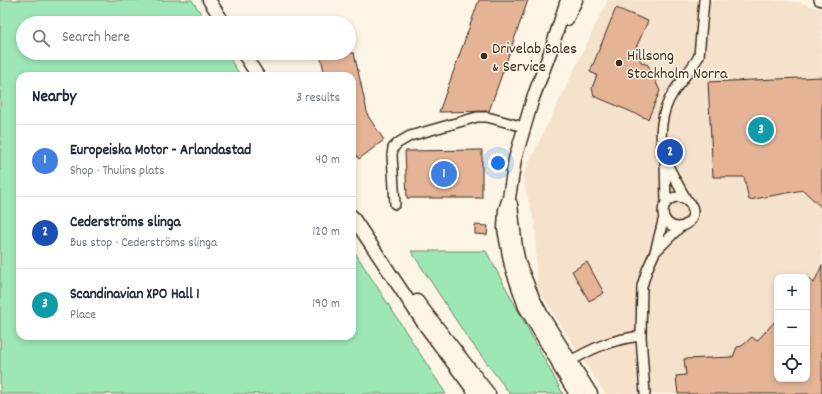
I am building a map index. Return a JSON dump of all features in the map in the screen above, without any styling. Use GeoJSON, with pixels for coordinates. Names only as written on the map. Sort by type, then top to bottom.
{"type":"FeatureCollection","features":[{"type":"Feature","properties":{"kind":"highway"},"geometry":{"type":"LineString","coordinates":[[565,363],[577,394]]}},
{"type":"Feature","properties":{"kind":"main road"},"geometry":{"type":"LineString","coordinates":[[209,0],[219,16]]}},
{"type":"Feature","properties":{"kind":"main road"},"geometry":{"type":"LineString","coordinates":[[566,0],[551,50],[533,98],[515,159],[509,198],[505,210],[504,229],[511,266],[525,306],[565,363],[591,394]]}},
{"type":"Feature","properties":{"kind":"main road"},"geometry":{"type":"LineString","coordinates":[[551,50],[576,0]]}},
{"type":"Feature","properties":{"kind":"main road"},"geometry":{"type":"LineString","coordinates":[[248,60],[255,72]]}},
{"type":"Feature","properties":{"kind":"main road"},"geometry":{"type":"LineString","coordinates":[[356,221],[488,394]]}},
{"type":"Feature","properties":{"kind":"main road"},"geometry":{"type":"LineString","coordinates":[[364,232],[426,327],[476,394]]}},
{"type":"Feature","properties":{"kind":"street"},"geometry":{"type":"LineString","coordinates":[[645,394],[642,336],[642,286],[655,252],[666,203],[665,158],[661,134],[664,114],[672,94],[699,56],[704,0]]}},
{"type":"Feature","properties":{"kind":"street"},"geometry":{"type":"LineString","coordinates":[[395,204],[392,155],[393,148],[398,143],[410,136],[477,117],[487,117],[524,127]]}},
{"type":"Feature","properties":{"kind":"street"},"geometry":{"type":"LineString","coordinates":[[655,252],[680,227],[686,225],[693,215],[690,203],[686,199],[665,158]]}},
{"type":"Feature","properties":{"kind":"street"},"geometry":{"type":"LineString","coordinates":[[666,203],[675,198],[686,199]]}},
{"type":"Feature","properties":{"kind":"street"},"geometry":{"type":"LineString","coordinates":[[664,217],[670,224],[680,227]]}},
{"type":"Feature","properties":{"kind":"street"},"geometry":{"type":"LineString","coordinates":[[565,363],[604,343],[642,336]]}},
{"type":"Feature","properties":{"kind":"shaded area"},"geometry":{"type":"Polygon","coordinates":[[[608,0],[772,0],[799,2],[822,9],[822,394],[605,394],[537,288],[535,224],[522,177],[608,0]]]}},
{"type":"Feature","properties":{"kind":"green space"},"geometry":{"type":"Polygon","coordinates":[[[0,0],[192,0],[202,16],[16,16],[16,60],[231,60],[238,72],[16,72],[16,340],[356,340],[356,254],[446,394],[0,394],[0,0]]]}},
{"type":"Feature","properties":{"kind":"green space"},"geometry":{"type":"Polygon","coordinates":[[[411,251],[486,251],[563,394],[510,394],[465,334],[411,251]]]}},
{"type":"Feature","properties":{"kind":"building","name":"Drivelab Sales & Service"},"geometry":{"type":"Polygon","coordinates":[[[479,0],[528,0],[489,111],[439,112],[479,0]]]}},
{"type":"Feature","properties":{"kind":"building","name":"Hillsong Stockholm Norra"},"geometry":{"type":"Polygon","coordinates":[[[616,8],[648,21],[634,52],[638,55],[641,62],[648,65],[660,91],[648,119],[594,96],[592,88],[597,75],[590,72],[616,8]]]}},
{"type":"Feature","properties":{"kind":"building"},"geometry":{"type":"Polygon","coordinates":[[[322,60],[356,60],[368,116],[384,140],[359,159],[356,155],[356,72],[324,72],[322,60]]]}},
{"type":"Feature","properties":{"kind":"building"},"geometry":{"type":"Polygon","coordinates":[[[822,77],[822,208],[803,190],[749,200],[744,177],[713,177],[708,82],[822,77]]]}},
{"type":"Feature","properties":{"kind":"building"},"geometry":{"type":"Polygon","coordinates":[[[482,150],[482,198],[407,198],[405,151],[482,150]]]}},
{"type":"Feature","properties":{"kind":"building"},"geometry":{"type":"Polygon","coordinates":[[[475,225],[488,226],[487,235],[475,234],[475,225]]]}},
{"type":"Feature","properties":{"kind":"building"},"geometry":{"type":"Polygon","coordinates":[[[587,262],[604,293],[589,301],[572,271],[587,262]]]}},
{"type":"Feature","properties":{"kind":"building"},"geometry":{"type":"Polygon","coordinates":[[[822,265],[822,394],[678,394],[676,376],[686,375],[684,359],[733,357],[737,347],[742,346],[752,337],[757,341],[774,322],[774,382],[810,382],[810,280],[814,283],[822,265]]]}},
{"type":"Feature","properties":{"kind":"place","name":"Drivelab Sales & Service"},"geometry":{"type":"Point","coordinates":[484,56]}},
{"type":"Feature","properties":{"kind":"place","name":"Hillsong Stockholm Norra"},"geometry":{"type":"Point","coordinates":[619,63]}},
{"type":"Feature","properties":{"kind":"place","name":"Scandinavian XPO Hall 1"},"geometry":{"type":"Point","coordinates":[761,130]}},
{"type":"Feature","properties":{"kind":"place","name":"Cederströms slinga"},"geometry":{"type":"Point","coordinates":[670,152]}},
{"type":"Feature","properties":{"kind":"place","name":"Europeiska Motor - Arlandastad"},"geometry":{"type":"Point","coordinates":[444,174]}}]}
